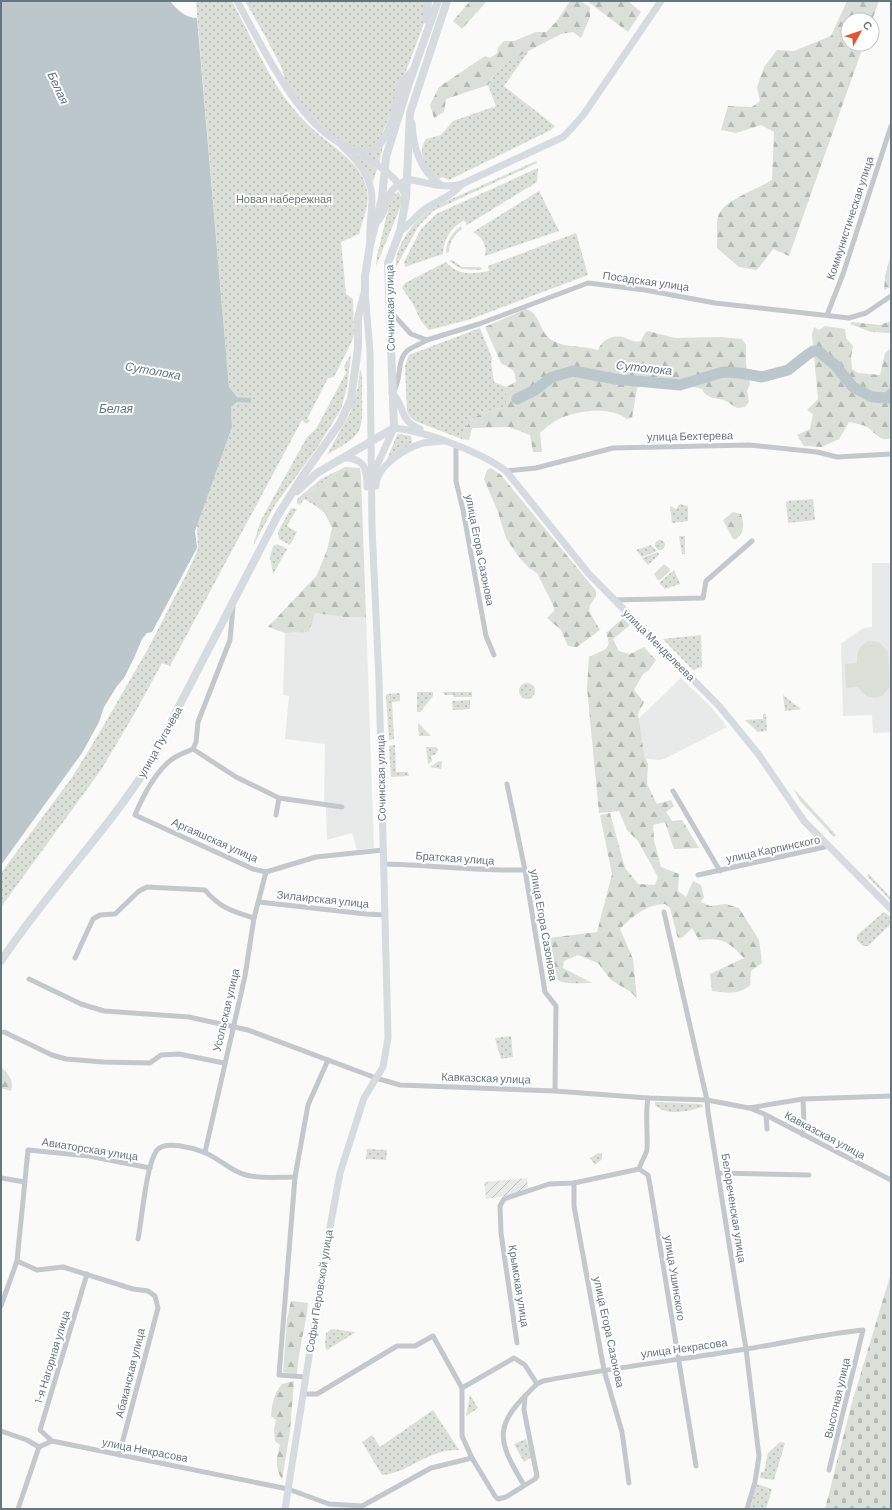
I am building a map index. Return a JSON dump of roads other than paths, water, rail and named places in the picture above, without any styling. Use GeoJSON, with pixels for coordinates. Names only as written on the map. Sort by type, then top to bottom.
{"type":"FeatureCollection","features":[{"type":"Feature","properties":{"kind":"main road"},"geometry":{"type":"LineString","coordinates":[[237,1],[290,94],[309,116],[341,145],[360,165],[368,180],[372,193],[369,229],[370,245]]}},
{"type":"Feature","properties":{"kind":"main road"},"geometry":{"type":"LineString","coordinates":[[420,51],[420,40],[428,17],[428,1]]}},
{"type":"Feature","properties":{"kind":"main road","name":"Сочинская улица"},"geometry":{"type":"LineString","coordinates":[[376,1078],[382,1067],[388,1038],[379,680],[372,528],[369,345],[365,276],[370,245],[388,173],[388,149],[438,1]]}},
{"type":"Feature","properties":{"kind":"main road","name":"Сочинская улица"},"geometry":{"type":"LineString","coordinates":[[372,476],[394,428],[388,308],[388,263],[400,231],[408,179],[410,113],[447,1]]}},
{"type":"Feature","properties":{"kind":"main road"},"geometry":{"type":"LineString","coordinates":[[349,148],[388,173],[402,180],[408,179],[440,186],[453,186],[462,184],[562,137],[584,114],[661,1]]}},
{"type":"Feature","properties":{"kind":"main road"},"geometry":{"type":"LineString","coordinates":[[341,145],[362,152],[381,144],[401,86],[404,80],[414,70]]}},
{"type":"Feature","properties":{"kind":"main road"},"geometry":{"type":"LineString","coordinates":[[410,113],[417,152],[427,172],[440,184],[462,184]]}},
{"type":"Feature","properties":{"kind":"main road"},"geometry":{"type":"LineString","coordinates":[[388,173],[398,184],[405,196]]}},
{"type":"Feature","properties":{"kind":"main road"},"geometry":{"type":"LineString","coordinates":[[375,224],[380,219],[391,191],[398,184],[408,179]]}},
{"type":"Feature","properties":{"kind":"main road"},"geometry":{"type":"LineString","coordinates":[[400,231],[408,226],[427,208],[455,193],[462,184]]}},
{"type":"Feature","properties":{"kind":"main road"},"geometry":{"type":"LineString","coordinates":[[391,191],[397,189],[405,196]]}},
{"type":"Feature","properties":{"kind":"main road"},"geometry":{"type":"LineString","coordinates":[[286,502],[330,439],[346,411],[354,381],[358,348],[358,318],[365,291]]}},
{"type":"Feature","properties":{"kind":"main road"},"geometry":{"type":"LineString","coordinates":[[392,393],[399,399],[405,419],[412,426],[439,437],[443,441]]}},
{"type":"Feature","properties":{"kind":"main road"},"geometry":{"type":"LineString","coordinates":[[286,502],[318,473],[394,428]]}},
{"type":"Feature","properties":{"kind":"main road","name":"улица Менделеева"},"geometry":{"type":"LineString","coordinates":[[394,428],[421,433],[443,441],[496,463],[506,471],[589,574],[720,707],[759,755],[804,821],[891,909]]}},
{"type":"Feature","properties":{"kind":"main road"},"geometry":{"type":"LineString","coordinates":[[372,528],[376,511],[378,476],[388,464],[409,449],[423,443],[443,441]]}},
{"type":"Feature","properties":{"kind":"main road"},"geometry":{"type":"LineString","coordinates":[[342,458],[353,458],[362,462],[365,467],[367,476],[368,509],[372,528]]}},
{"type":"Feature","properties":{"kind":"main road","name":"улица Пугачёва"},"geometry":{"type":"LineString","coordinates":[[1,961],[35,915],[128,797],[148,766],[286,502]]}},
{"type":"Feature","properties":{"kind":"main road","name":"Софьи Перовской улица"},"geometry":{"type":"LineString","coordinates":[[285,1509],[326,1249],[340,1173],[364,1098],[376,1078]]}},
{"type":"Feature","properties":{"kind":"street","name":"Коммунистическая улица"},"geometry":{"type":"LineString","coordinates":[[827,315],[843,274],[891,126]]}},
{"type":"Feature","properties":{"kind":"street","name":"Посадская улица"},"geometry":{"type":"LineString","coordinates":[[392,393],[397,387],[403,358],[407,352],[426,340],[479,324],[588,284],[645,290],[715,303],[849,318],[866,313],[891,296]]}},
{"type":"Feature","properties":{"kind":"street"},"geometry":{"type":"LineString","coordinates":[[388,308],[411,334],[426,340]]}},
{"type":"Feature","properties":{"kind":"street","name":"улица Бехтерева"},"geometry":{"type":"LineString","coordinates":[[506,471],[536,468],[613,448],[749,445],[817,452],[837,457],[891,454]]}},
{"type":"Feature","properties":{"kind":"street","name":"улица Егора Сазонова"},"geometry":{"type":"LineString","coordinates":[[456,446],[456,481],[463,510],[486,636],[494,655]]}},
{"type":"Feature","properties":{"kind":"street"},"geometry":{"type":"LineString","coordinates":[[614,600],[703,598],[706,581],[752,542]]}},
{"type":"Feature","properties":{"kind":"street"},"geometry":{"type":"LineString","coordinates":[[233,603],[230,640],[198,722],[196,742],[193,749],[236,777],[279,798],[342,807]]}},
{"type":"Feature","properties":{"kind":"street","name":"Аргаяшская улица"},"geometry":{"type":"LineString","coordinates":[[193,749],[171,759],[164,766],[140,801],[135,815],[253,869],[266,872],[316,858],[383,850]]}},
{"type":"Feature","properties":{"kind":"street","name":"улица Егора Сазонова"},"geometry":{"type":"LineString","coordinates":[[507,784],[525,870],[545,992],[556,1006],[555,1091]]}},
{"type":"Feature","properties":{"kind":"street","name":"улица Карпинского"},"geometry":{"type":"LineString","coordinates":[[673,791],[720,871]]}},
{"type":"Feature","properties":{"kind":"street"},"geometry":{"type":"LineString","coordinates":[[276,815],[279,798]]}},
{"type":"Feature","properties":{"kind":"street","name":"улица Карпинского"},"geometry":{"type":"LineString","coordinates":[[698,875],[829,846]]}},
{"type":"Feature","properties":{"kind":"street","name":"Братская улица"},"geometry":{"type":"LineString","coordinates":[[384,864],[430,865],[494,871],[525,870]]}},
{"type":"Feature","properties":{"kind":"street","name":"Усольская улица"},"geometry":{"type":"LineString","coordinates":[[205,1152],[232,1027],[245,976],[254,918],[266,872]]}},
{"type":"Feature","properties":{"kind":"street"},"geometry":{"type":"LineString","coordinates":[[76,958],[93,919],[100,915],[115,914],[139,891],[147,887],[205,890],[215,902],[235,912],[254,918]]}},
{"type":"Feature","properties":{"kind":"street","name":"Зилаирская улица"},"geometry":{"type":"LineString","coordinates":[[259,902],[358,914],[385,915]]}},
{"type":"Feature","properties":{"kind":"street","name":"Белореченская улица"},"geometry":{"type":"LineString","coordinates":[[664,912],[707,1100],[746,1349],[759,1456],[755,1482],[747,1509]]}},
{"type":"Feature","properties":{"kind":"street","name":"Кавказская улица"},"geometry":{"type":"LineString","coordinates":[[29,978],[81,1004],[104,1011],[189,1017],[248,1030],[376,1078],[400,1085],[555,1091],[648,1098],[707,1100],[749,1108],[766,1115],[891,1180]]}},
{"type":"Feature","properties":{"kind":"street"},"geometry":{"type":"LineString","coordinates":[[4,1032],[52,1055],[66,1058],[103,1062],[150,1063],[161,1055],[179,1054],[224,1063]]}},
{"type":"Feature","properties":{"kind":"street"},"geometry":{"type":"LineString","coordinates":[[306,1377],[279,1375],[295,1178],[308,1105],[328,1060]]}},
{"type":"Feature","properties":{"kind":"street","name":"Кавказская улица"},"geometry":{"type":"LineString","coordinates":[[749,1108],[803,1099],[891,1096]]}},
{"type":"Feature","properties":{"kind":"street"},"geometry":{"type":"LineString","coordinates":[[639,1169],[641,1160],[647,1151],[646,1110],[648,1098]]}},
{"type":"Feature","properties":{"kind":"street"},"geometry":{"type":"LineString","coordinates":[[803,1099],[803,1135]]}},
{"type":"Feature","properties":{"kind":"street"},"geometry":{"type":"LineString","coordinates":[[766,1115],[767,1129]]}},
{"type":"Feature","properties":{"kind":"street","name":"Авиаторская улица"},"geometry":{"type":"LineString","coordinates":[[138,1239],[150,1168],[157,1150],[162,1147],[173,1144],[205,1152],[223,1164],[246,1175],[295,1178]]}},
{"type":"Feature","properties":{"kind":"street","name":"Авиаторская улица"},"geometry":{"type":"LineString","coordinates":[[25,1182],[28,1150],[82,1155],[150,1168]]}},
{"type":"Feature","properties":{"kind":"street","name":"Крымская улица"},"geometry":{"type":"LineString","coordinates":[[517,1343],[501,1233],[500,1206],[504,1199],[549,1184],[574,1183],[639,1169]]}},
{"type":"Feature","properties":{"kind":"street","name":"улица Ушинского"},"geometry":{"type":"LineString","coordinates":[[639,1169],[648,1175],[650,1185],[696,1466]]}},
{"type":"Feature","properties":{"kind":"street"},"geometry":{"type":"LineString","coordinates":[[718,1173],[809,1175]]}},
{"type":"Feature","properties":{"kind":"street"},"geometry":{"type":"LineString","coordinates":[[1,1178],[25,1182],[17,1261],[1,1306]]}},
{"type":"Feature","properties":{"kind":"street","name":"улица Егора Сазонова"},"geometry":{"type":"LineString","coordinates":[[574,1183],[574,1206],[604,1370],[622,1432],[629,1483]]}},
{"type":"Feature","properties":{"kind":"street"},"geometry":{"type":"LineString","coordinates":[[17,1261],[37,1270],[63,1267],[87,1274]]}},
{"type":"Feature","properties":{"kind":"street","name":"Абаканская улица"},"geometry":{"type":"LineString","coordinates":[[87,1274],[148,1292],[155,1296],[158,1308],[120,1456]]}},
{"type":"Feature","properties":{"kind":"street","name":"1-я Нагорная улица"},"geometry":{"type":"LineString","coordinates":[[52,1441],[40,1430],[87,1274]]}},
{"type":"Feature","properties":{"kind":"street","name":"улица Некрасова"},"geometry":{"type":"LineString","coordinates":[[537,1384],[543,1381],[604,1370],[746,1349],[834,1333],[863,1330]]}},
{"type":"Feature","properties":{"kind":"street","name":"Высотная улица"},"geometry":{"type":"LineString","coordinates":[[829,1470],[863,1330]]}},
{"type":"Feature","properties":{"kind":"street"},"geometry":{"type":"LineString","coordinates":[[303,1394],[317,1394],[397,1346],[416,1346],[433,1336],[462,1388],[463,1405],[461,1432],[472,1458],[498,1499],[506,1497],[536,1479],[537,1476],[524,1410],[525,1396]]}},
{"type":"Feature","properties":{"kind":"street"},"geometry":{"type":"LineString","coordinates":[[462,1388],[514,1358],[525,1365],[537,1384],[516,1404],[506,1419],[503,1434],[505,1449],[510,1463],[524,1486]]}},
{"type":"Feature","properties":{"kind":"street"},"geometry":{"type":"LineString","coordinates":[[1,1432],[27,1440],[39,1446],[52,1441]]}},
{"type":"Feature","properties":{"kind":"street","name":"улица Некрасова"},"geometry":{"type":"LineString","coordinates":[[52,1441],[288,1489],[329,1504],[362,1506],[431,1468],[472,1458]]}},
{"type":"Feature","properties":{"kind":"street"},"geometry":{"type":"LineString","coordinates":[[18,1509],[39,1446]]}},
{"type":"Feature","properties":{"kind":"water","name":"Белая"},"geometry":{"type":"Polygon","coordinates":[[[1,1],[170,1],[182,13],[189,17],[197,18],[229,387],[237,397],[251,398],[251,403],[237,402],[231,407],[232,427],[195,531],[197,548],[152,632],[147,633],[142,639],[124,678],[117,686],[104,707],[99,722],[82,753],[1,865],[1,1]]]}},
{"type":"Feature","properties":{"kind":"waterway","name":"Сутолока"},"geometry":{"type":"LineString","coordinates":[[517,399],[535,390],[552,377],[573,371],[615,379],[680,385],[723,372],[762,377],[788,370],[813,351],[818,351],[835,365],[853,387],[872,397],[888,398],[891,394]]}},
{"type":"Feature","properties":{"kind":"park label","name":"Новая набережная"},"geometry":{"type":"Point","coordinates":[284,199]}}]}
